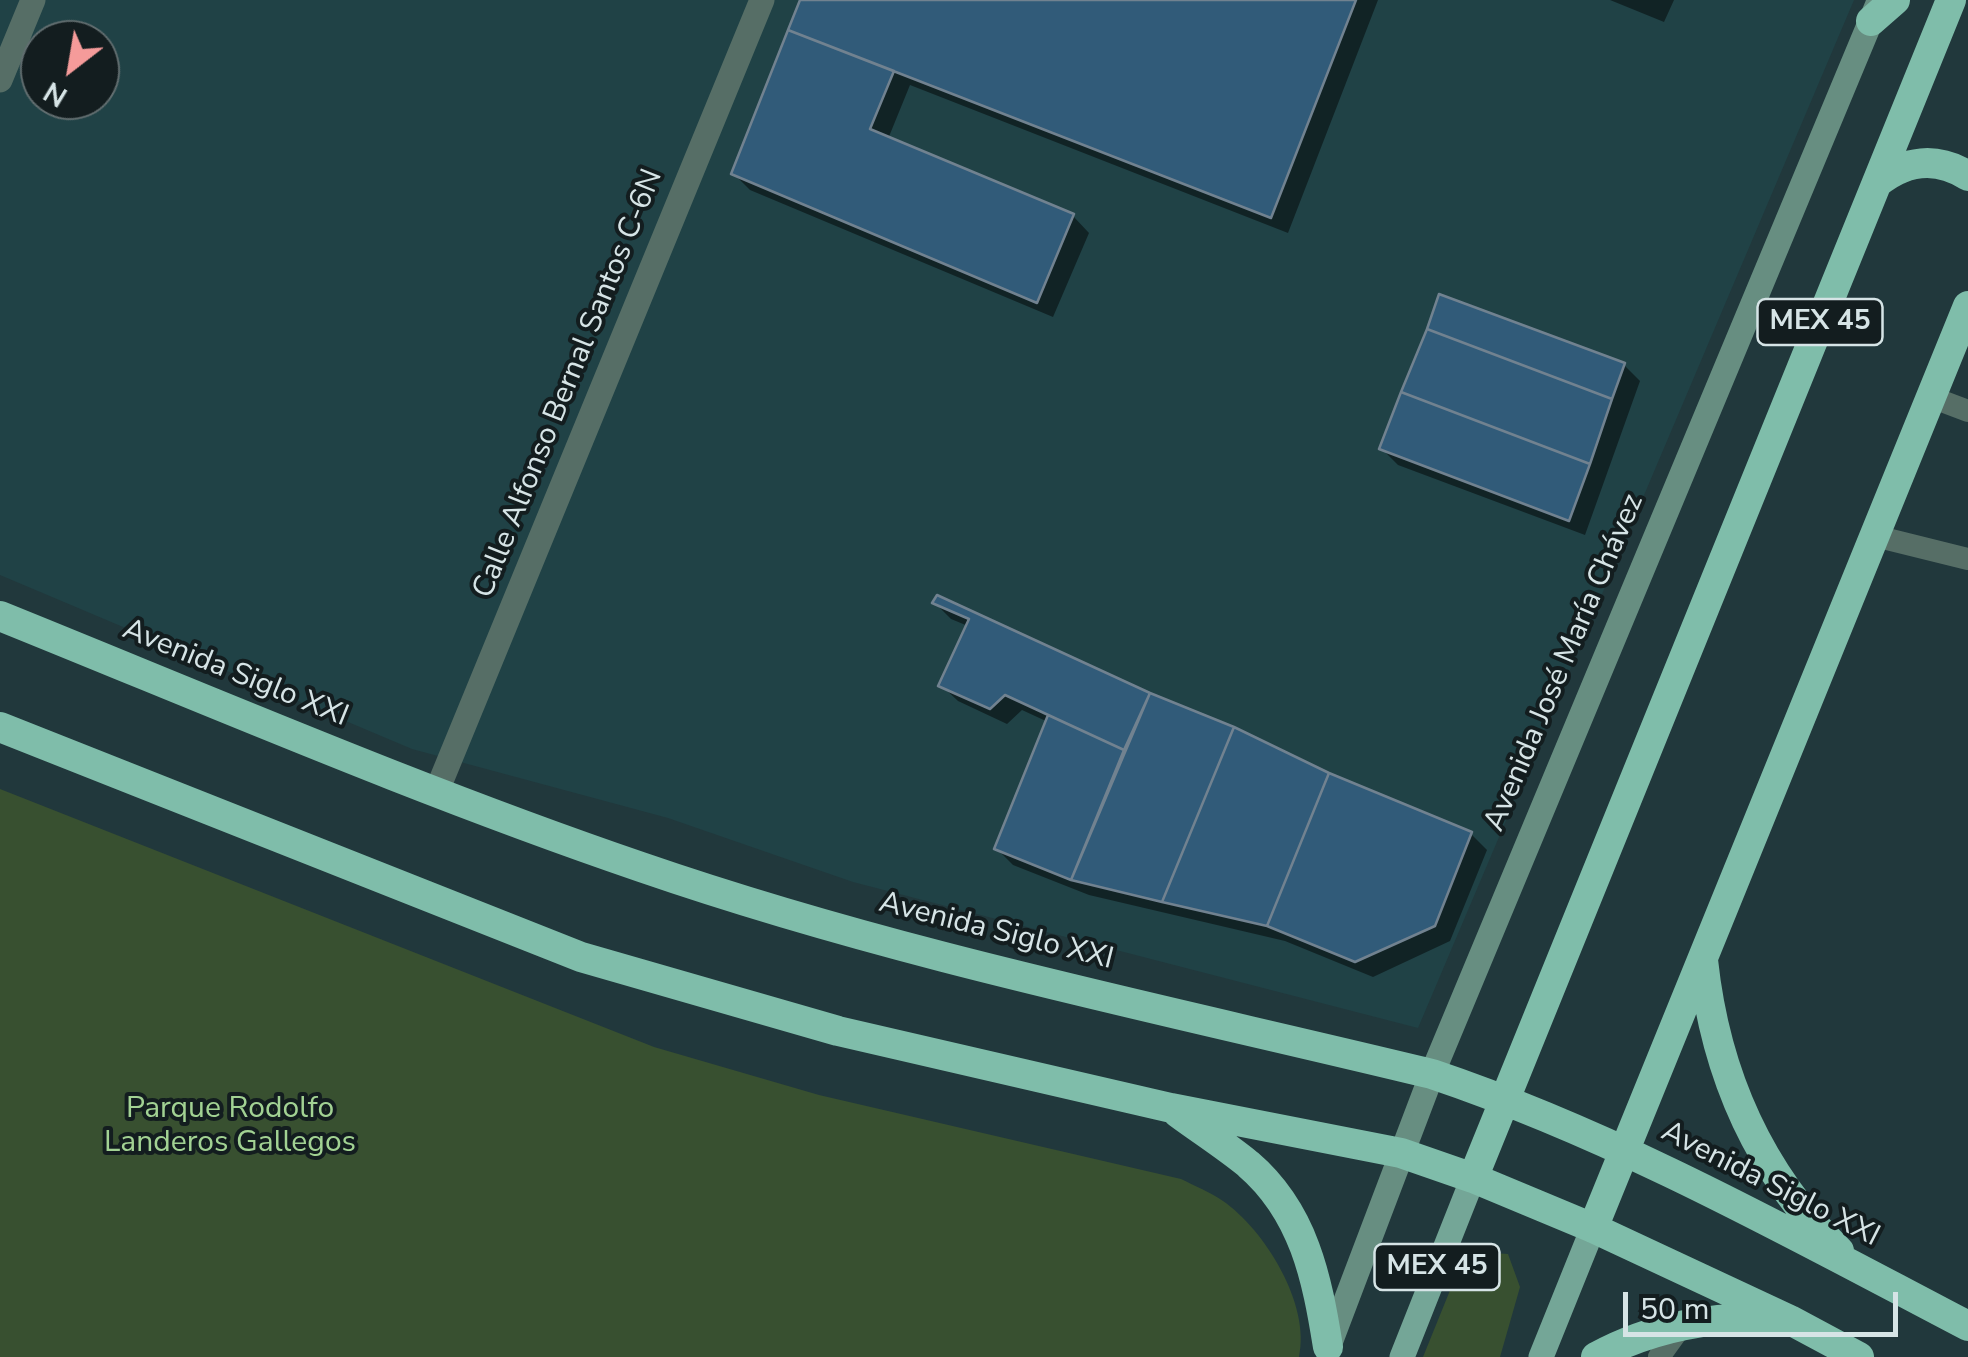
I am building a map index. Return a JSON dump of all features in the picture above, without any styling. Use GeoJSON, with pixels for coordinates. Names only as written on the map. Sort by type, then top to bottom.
{"type":"FeatureCollection","features":[{"type":"Feature","properties":{"kind":"highway"},"geometry":{"type":"LineString","coordinates":[[1875,10],[1894,0]]}},
{"type":"Feature","properties":{"kind":"highway","name":"MEX 45"},"geometry":{"type":"LineString","coordinates":[[1473,1178],[1951,0]]}},
{"type":"Feature","properties":{"kind":"highway"},"geometry":{"type":"LineString","coordinates":[[1877,183],[1903,166],[1918,162],[1950,166],[1968,176]]}},
{"type":"Feature","properties":{"kind":"highway"},"geometry":{"type":"LineString","coordinates":[[1593,1228],[1968,306]]}},
{"type":"Feature","properties":{"kind":"highway","name":"Avenida Siglo XXI"},"geometry":{"type":"LineString","coordinates":[[0,616],[436,792],[643,868],[870,938],[1432,1074],[1506,1099],[1624,1151],[1968,1326]]}},
{"type":"Feature","properties":{"kind":"highway"},"geometry":{"type":"LineString","coordinates":[[0,727],[582,957],[838,1032],[1171,1108],[1401,1153],[1593,1228],[1790,1320],[1859,1357]]}},
{"type":"Feature","properties":{"kind":"highway"},"geometry":{"type":"LineString","coordinates":[[1703,957],[1716,1044],[1747,1125],[1794,1202],[1856,1267]]}},
{"type":"Feature","properties":{"kind":"highway"},"geometry":{"type":"LineString","coordinates":[[1171,1108],[1250,1166],[1292,1217],[1317,1278],[1326,1352]]}},
{"type":"Feature","properties":{"kind":"highway"},"geometry":{"type":"LineString","coordinates":[[1596,1357],[1646,1335],[1682,1326],[1754,1318],[1790,1320]]}},
{"type":"Feature","properties":{"kind":"main road","name":"MEX 45"},"geometry":{"type":"LineString","coordinates":[[1402,1357],[1473,1178]]}},
{"type":"Feature","properties":{"kind":"main road"},"geometry":{"type":"LineString","coordinates":[[1541,1357],[1593,1228]]}},
{"type":"Feature","properties":{"kind":"street"},"geometry":{"type":"LineString","coordinates":[[0,80],[33,0]]}},
{"type":"Feature","properties":{"kind":"street","name":"Calle Alfonso Bernal Santos C-6N"},"geometry":{"type":"LineString","coordinates":[[436,792],[762,0]]}},
{"type":"Feature","properties":{"kind":"street","name":"Avenida José María Chávez"},"geometry":{"type":"LineString","coordinates":[[1326,1352],[1432,1074],[1875,10]]}},
{"type":"Feature","properties":{"kind":"lane"},"geometry":{"type":"LineString","coordinates":[[1931,397],[1968,412]]}},
{"type":"Feature","properties":{"kind":"lane"},"geometry":{"type":"LineString","coordinates":[[1874,536],[1968,559]]}},
{"type":"Feature","properties":{"kind":"lane"},"geometry":{"type":"LineString","coordinates":[[1658,1357],[1682,1326]]}},
{"type":"Feature","properties":{"kind":"shaded area"},"geometry":{"type":"Polygon","coordinates":[[[0,0],[1854,0],[1418,1028],[853,882],[668,818],[412,749],[0,575],[0,0]]]}},
{"type":"Feature","properties":{"kind":"green space","name":"Parque Rodolfo Landeros Gallegos"},"geometry":{"type":"Polygon","coordinates":[[[0,789],[654,1047],[819,1095],[1181,1179],[1223,1201],[1269,1249],[1298,1315],[1299,1357],[0,1357],[0,789]]]}},
{"type":"Feature","properties":{"kind":"green space"},"geometry":{"type":"Polygon","coordinates":[[[1479,1252],[1508,1254],[1520,1287],[1500,1357],[1423,1357],[1455,1278],[1479,1252]]]}},
{"type":"Feature","properties":{"kind":"building"},"geometry":{"type":"Polygon","coordinates":[[[800,0],[1356,0],[1271,218],[788,30],[800,0]]]}},
{"type":"Feature","properties":{"kind":"building"},"geometry":{"type":"Polygon","coordinates":[[[788,30],[894,71],[870,129],[1074,214],[1037,303],[731,174],[788,30]]]}},
{"type":"Feature","properties":{"kind":"building"},"geometry":{"type":"Polygon","coordinates":[[[1439,294],[1625,363],[1612,399],[1427,329],[1439,294]]]}},
{"type":"Feature","properties":{"kind":"building"},"geometry":{"type":"Polygon","coordinates":[[[1427,329],[1612,399],[1590,464],[1401,392],[1427,329]]]}},
{"type":"Feature","properties":{"kind":"building"},"geometry":{"type":"Polygon","coordinates":[[[1401,392],[1590,464],[1569,521],[1379,449],[1401,392]]]}},
{"type":"Feature","properties":{"kind":"building"},"geometry":{"type":"Polygon","coordinates":[[[937,595],[1150,693],[1124,750],[1005,695],[990,709],[938,686],[969,619],[932,603],[937,595]]]}},
{"type":"Feature","properties":{"kind":"building"},"geometry":{"type":"Polygon","coordinates":[[[1150,693],[1234,727],[1162,902],[1071,880],[1150,693]]]}},
{"type":"Feature","properties":{"kind":"building"},"geometry":{"type":"Polygon","coordinates":[[[1048,715],[1124,750],[1071,880],[994,849],[1048,715]]]}},
{"type":"Feature","properties":{"kind":"building"},"geometry":{"type":"Polygon","coordinates":[[[1234,727],[1329,773],[1267,926],[1162,902],[1234,727]]]}},
{"type":"Feature","properties":{"kind":"building"},"geometry":{"type":"Polygon","coordinates":[[[1329,773],[1472,832],[1435,926],[1355,962],[1267,926],[1329,773]]]}}]}
